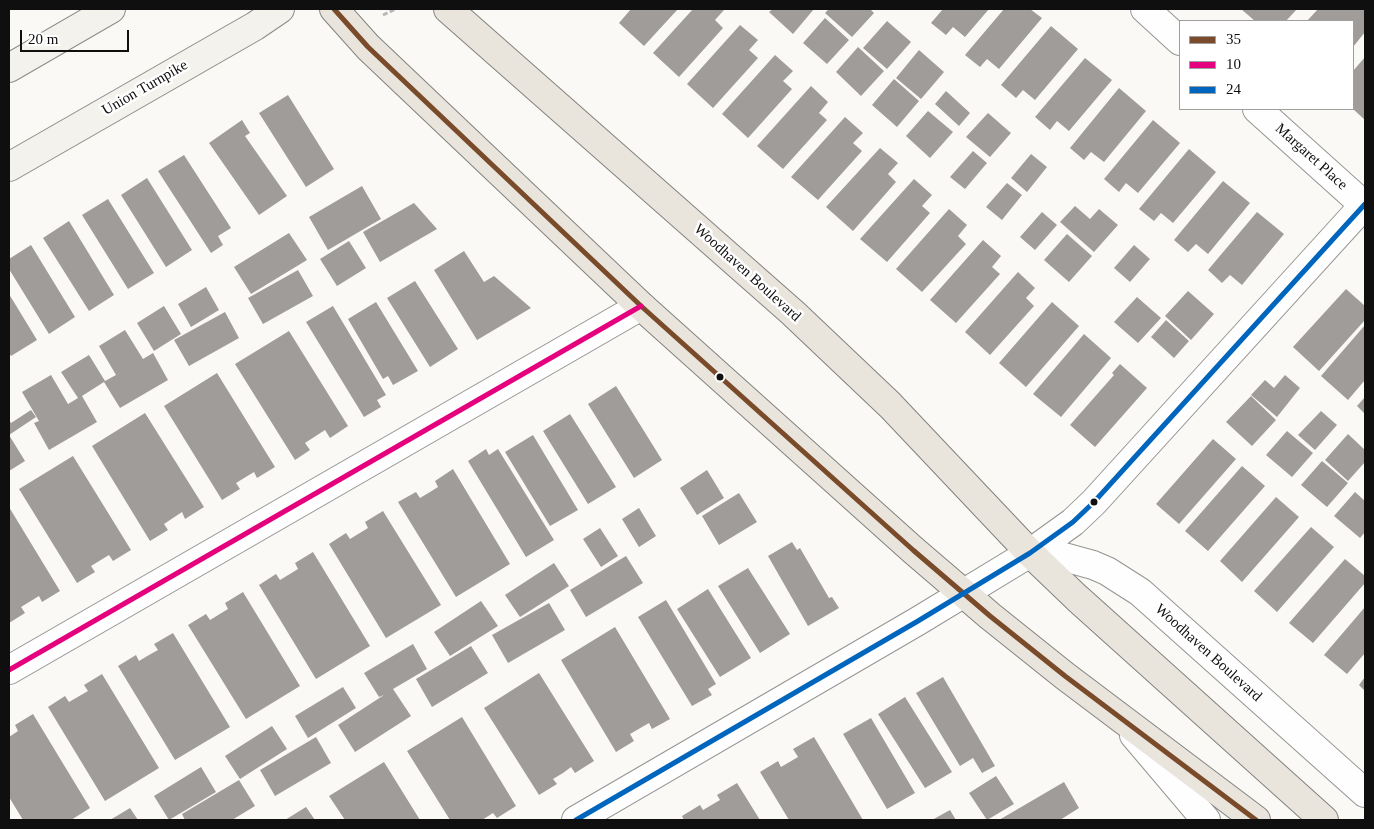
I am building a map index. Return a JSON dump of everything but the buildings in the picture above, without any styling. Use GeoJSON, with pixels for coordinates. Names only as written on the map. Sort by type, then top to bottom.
{"type":"FeatureCollection","features":[{"type":"Feature","properties":{"kind":"main road"},"geometry":{"type":"LineString","coordinates":[[9,68],[111,9]]}},
{"type":"Feature","properties":{"kind":"main road","name":"Union Turnpike"},"geometry":{"type":"LineString","coordinates":[[9,166],[254,26],[280,9]]}},
{"type":"Feature","properties":{"kind":"main road"},"geometry":{"type":"LineString","coordinates":[[334,9],[368,47],[641,306],[913,550],[1065,676],[1256,820]]}},
{"type":"Feature","properties":{"kind":"main road","name":"Woodhaven Boulevard"},"geometry":{"type":"LineString","coordinates":[[448,9],[793,313],[890,405],[1030,553],[1077,598],[1324,820]]}},
{"type":"Feature","properties":{"kind":"street"},"geometry":{"type":"LineString","coordinates":[[1145,9],[1179,39]]}},
{"type":"Feature","properties":{"kind":"street","name":"Margaret Place"},"geometry":{"type":"LineString","coordinates":[[1258,110],[1365,205]]}},
{"type":"Feature","properties":{"kind":"street"},"geometry":{"type":"LineString","coordinates":[[576,820],[901,631],[1030,553],[1073,522],[1094,502],[1365,205]]}},
{"type":"Feature","properties":{"kind":"street"},"geometry":{"type":"LineString","coordinates":[[9,670],[641,306]]}},
{"type":"Feature","properties":{"kind":"street","name":"Woodhaven Boulevard"},"geometry":{"type":"LineString","coordinates":[[1030,553],[1064,557],[1093,565],[1108,571],[1140,592],[1365,793]]}},
{"type":"Feature","properties":{"kind":"street"},"geometry":{"type":"LineString","coordinates":[[1119,717],[1206,820]]}},
{"type":"Feature","properties":{"kind":"transit line","name":"35"},"geometry":{"type":"LineString","coordinates":[[334,9],[368,47],[641,306],[913,550],[990,616],[1065,676],[1256,820]]}},
{"type":"Feature","properties":{"kind":"transit line","name":"24"},"geometry":{"type":"LineString","coordinates":[[576,820],[918,621],[1030,553],[1073,522],[1094,502],[1365,204]]}},
{"type":"Feature","properties":{"kind":"transit line","name":"10"},"geometry":{"type":"LineString","coordinates":[[9,670],[641,306]]}}]}
